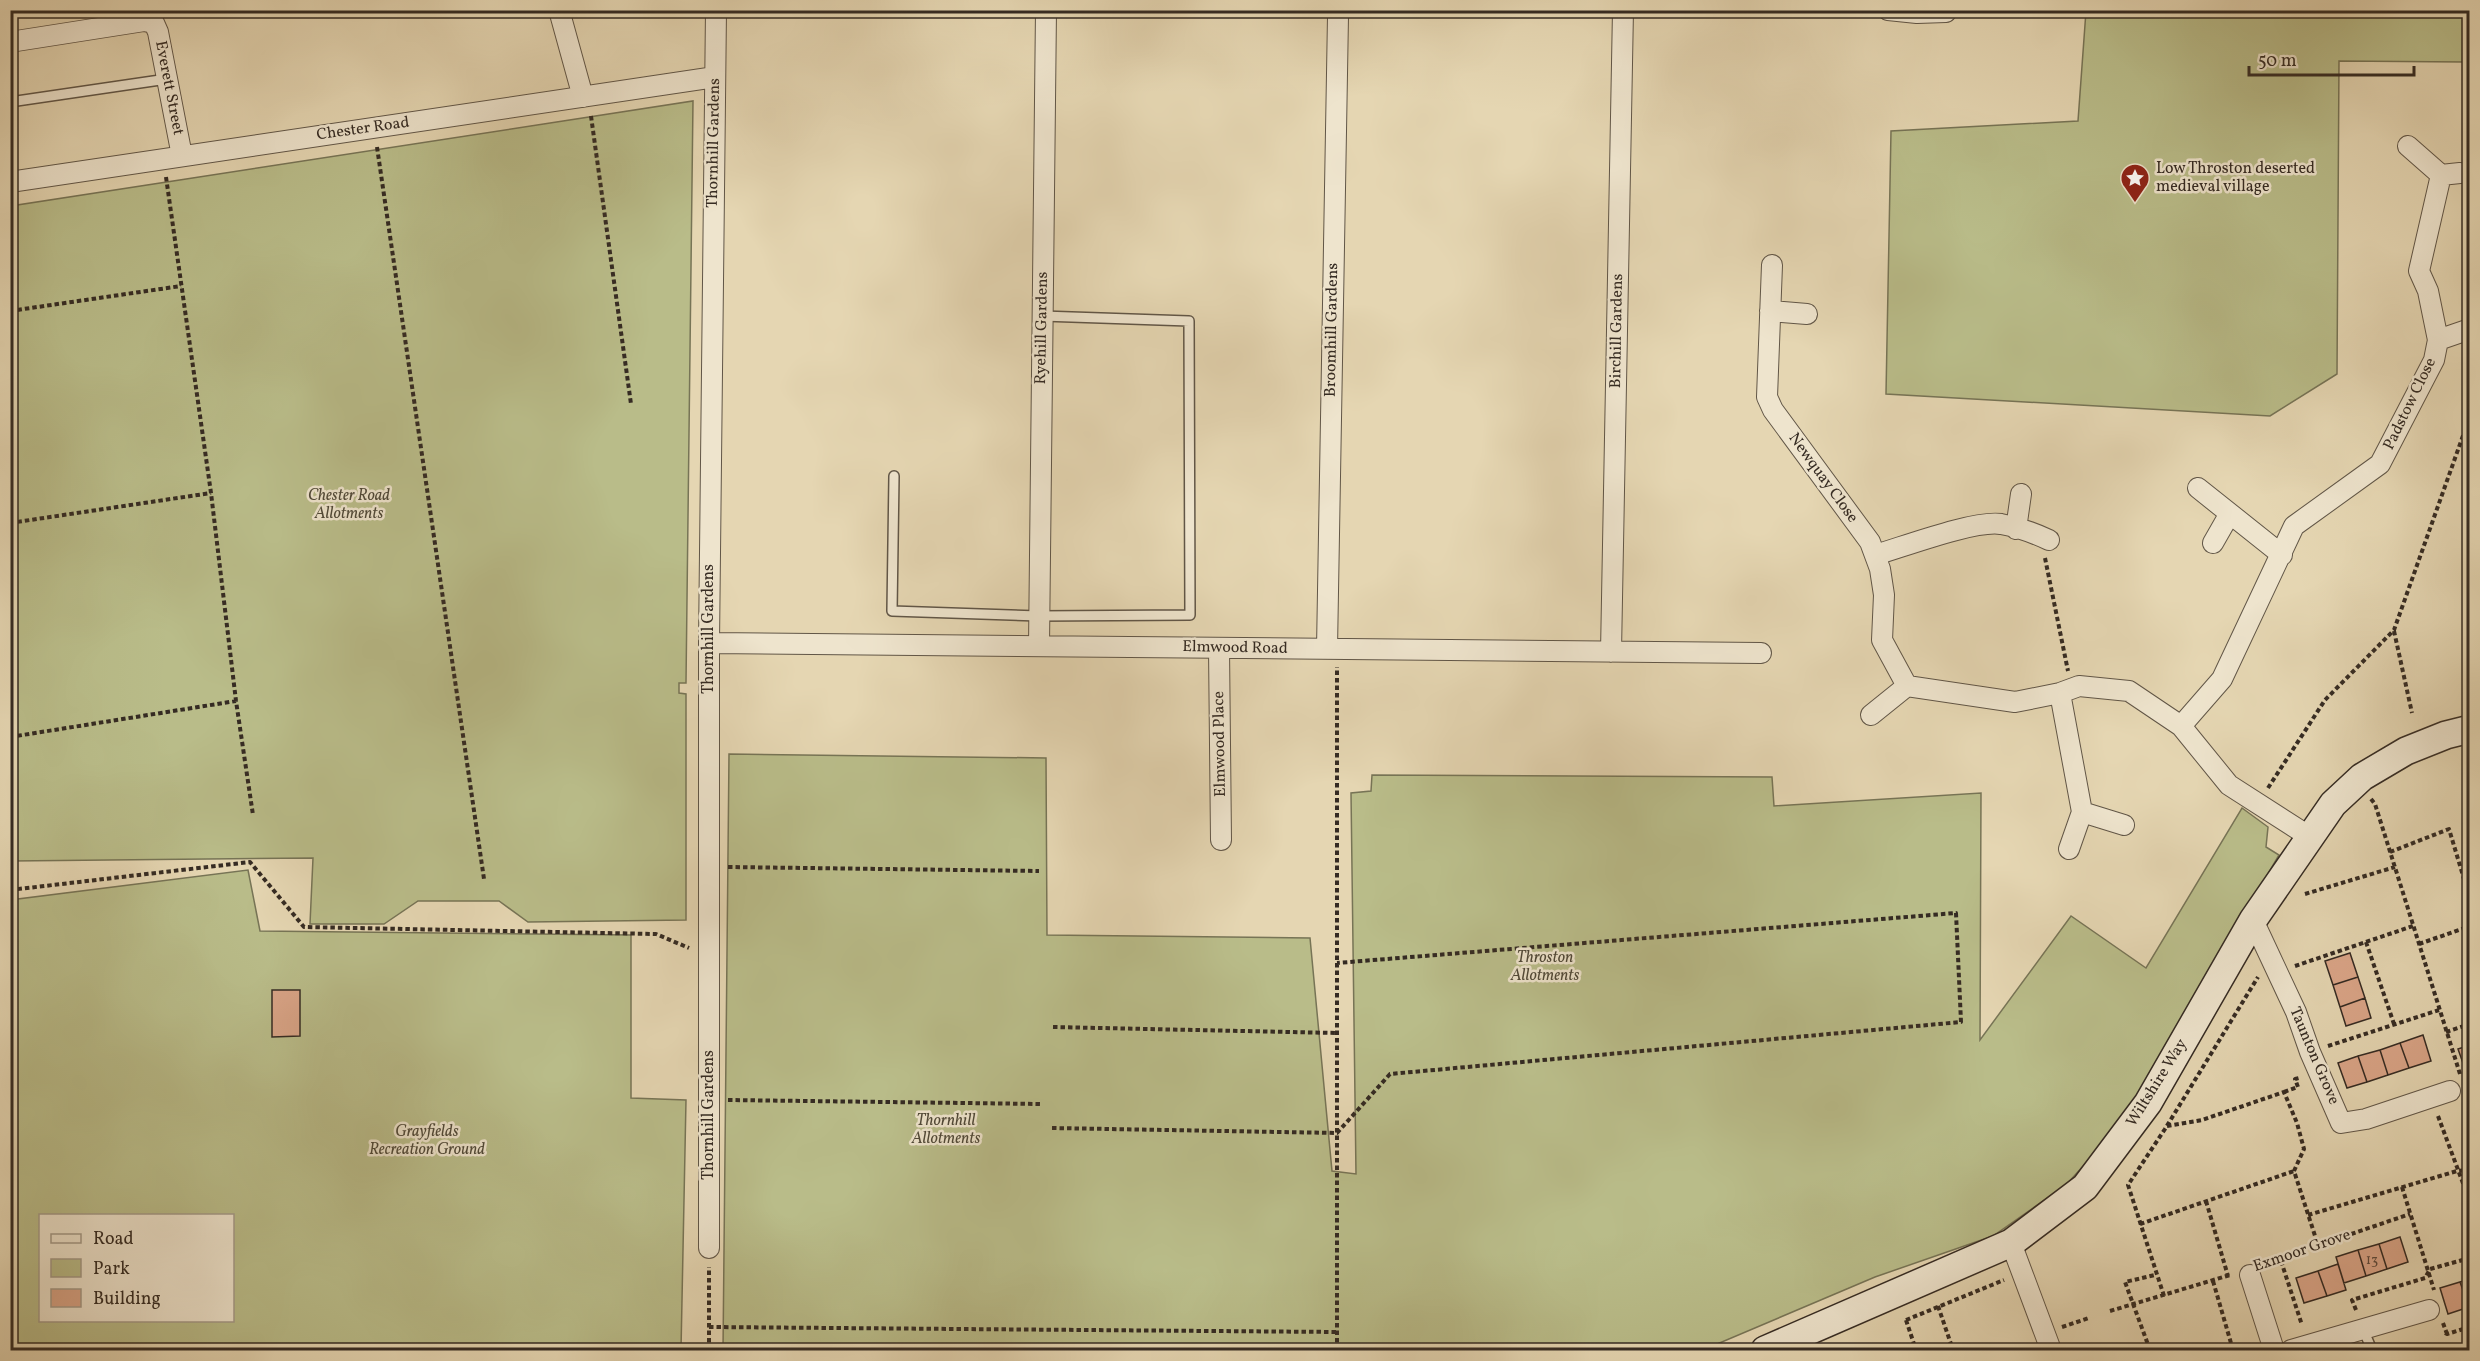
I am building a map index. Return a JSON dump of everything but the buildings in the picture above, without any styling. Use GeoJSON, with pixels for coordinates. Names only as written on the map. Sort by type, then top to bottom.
{"type":"FeatureCollection","features":[{"type":"Feature","properties":{"kind":"street"},"geometry":{"type":"LineString","coordinates":[[559,10],[587,104]]}},
{"type":"Feature","properties":{"kind":"street","name":"Thornhill Gardens"},"geometry":{"type":"LineString","coordinates":[[709,1248],[709,643],[716,10]]}},
{"type":"Feature","properties":{"kind":"street","name":"Ryehill Gardens"},"geometry":{"type":"LineString","coordinates":[[1039,646],[1046,10]]}},
{"type":"Feature","properties":{"kind":"street","name":"Broomhill Gardens"},"geometry":{"type":"LineString","coordinates":[[1332,649],[1338,16],[1340,10]]}},
{"type":"Feature","properties":{"kind":"street","name":"Birchill Gardens"},"geometry":{"type":"LineString","coordinates":[[1611,652],[1623,10]]}},
{"type":"Feature","properties":{"kind":"street"},"geometry":{"type":"LineString","coordinates":[[1888,10],[1917,14],[1946,12]]}},
{"type":"Feature","properties":{"kind":"street","name":"Everett Street"},"geometry":{"type":"LineString","coordinates":[[10,42],[127,17],[154,23],[158,32],[182,156]]}},
{"type":"Feature","properties":{"kind":"street","name":"Chester Road"},"geometry":{"type":"LineString","coordinates":[[10,182],[182,156],[587,104],[715,77]]}},
{"type":"Feature","properties":{"kind":"street","name":"Padstow Close"},"geometry":{"type":"LineString","coordinates":[[2181,726],[2222,679],[2294,526],[2380,464],[2434,360],[2438,340],[2428,291],[2420,271],[2450,174],[2408,146]]}},
{"type":"Feature","properties":{"kind":"street","name":"Newquay Close"},"geometry":{"type":"LineString","coordinates":[[1772,265],[1767,397],[1773,410],[1869,542],[1880,569],[1884,595],[1882,640],[1907,686]]}},
{"type":"Feature","properties":{"kind":"street"},"geometry":{"type":"LineString","coordinates":[[1770,311],[1807,314]]}},
{"type":"Feature","properties":{"kind":"street"},"geometry":{"type":"LineString","coordinates":[[2438,340],[2469,329]]}},
{"type":"Feature","properties":{"kind":"street"},"geometry":{"type":"LineString","coordinates":[[2198,488],[2282,555]]}},
{"type":"Feature","properties":{"kind":"street"},"geometry":{"type":"LineString","coordinates":[[2016,529],[2021,494]]}},
{"type":"Feature","properties":{"kind":"street"},"geometry":{"type":"LineString","coordinates":[[2213,543],[2229,515]]}},
{"type":"Feature","properties":{"kind":"street"},"geometry":{"type":"LineString","coordinates":[[1875,555],[1973,527],[1998,524],[2045,538]]}},
{"type":"Feature","properties":{"kind":"street","name":"Elmwood Road"},"geometry":{"type":"LineString","coordinates":[[709,643],[1761,653]]}},
{"type":"Feature","properties":{"kind":"street","name":"Elmwood Place"},"geometry":{"type":"LineString","coordinates":[[1219,648],[1221,840]]}},
{"type":"Feature","properties":{"kind":"street"},"geometry":{"type":"LineString","coordinates":[[1871,715],[1907,686],[2015,702],[2079,686],[2129,691],[2181,726],[2229,785],[2310,837]]}},
{"type":"Feature","properties":{"kind":"street"},"geometry":{"type":"LineString","coordinates":[[2066,691],[2082,812],[2069,849]]}},
{"type":"Feature","properties":{"kind":"street","name":"Wiltshire Way"},"geometry":{"type":"LineString","coordinates":[[1765,1350],[2012,1243],[2085,1187],[2142,1111],[2253,920],[2333,804],[2357,781],[2406,751],[2446,735],[2469,729]]}},
{"type":"Feature","properties":{"kind":"street"},"geometry":{"type":"LineString","coordinates":[[2082,812],[2124,825]]}},
{"type":"Feature","properties":{"kind":"street","name":"Taunton Grove"},"geometry":{"type":"LineString","coordinates":[[2253,920],[2296,1012],[2310,1052],[2341,1123],[2366,1119],[2457,1087]]}},
{"type":"Feature","properties":{"kind":"street"},"geometry":{"type":"LineString","coordinates":[[2012,1243],[2044,1347]]}},
{"type":"Feature","properties":{"kind":"street"},"geometry":{"type":"LineString","coordinates":[[2250,1270],[2274,1350]]}},
{"type":"Feature","properties":{"kind":"street"},"geometry":{"type":"LineString","coordinates":[[2300,1348],[2435,1305]]}},
{"type":"Feature","properties":{"kind":"lane"},"geometry":{"type":"LineString","coordinates":[[10,102],[167,79]]}},
{"type":"Feature","properties":{"kind":"lane"},"geometry":{"type":"LineString","coordinates":[[894,476],[892,611],[1039,616],[1190,615],[1189,321],[1042,316]]}},
{"type":"Feature","properties":{"kind":"lane"},"geometry":{"type":"LineString","coordinates":[[2364,1329],[2372,1350]]}},
{"type":"Feature","properties":{"kind":"path"},"geometry":{"type":"LineString","coordinates":[[587,104],[631,404]]}},
{"type":"Feature","properties":{"kind":"path"},"geometry":{"type":"LineString","coordinates":[[376,143],[484,879]]}},
{"type":"Feature","properties":{"kind":"path"},"geometry":{"type":"LineString","coordinates":[[165,173],[211,493],[236,701],[253,815]]}},
{"type":"Feature","properties":{"kind":"path"},"geometry":{"type":"LineString","coordinates":[[10,311],[181,286]]}},
{"type":"Feature","properties":{"kind":"path"},"geometry":{"type":"LineString","coordinates":[[2257,804],[2325,700],[2394,630],[2469,416]]}},
{"type":"Feature","properties":{"kind":"path"},"geometry":{"type":"LineString","coordinates":[[10,524],[211,493]]}},
{"type":"Feature","properties":{"kind":"path"},"geometry":{"type":"LineString","coordinates":[[2045,538],[2066,691]]}},
{"type":"Feature","properties":{"kind":"path"},"geometry":{"type":"LineString","coordinates":[[2394,630],[2412,713]]}},
{"type":"Feature","properties":{"kind":"path"},"geometry":{"type":"LineString","coordinates":[[1332,649],[1337,963],[1337,1350]]}},
{"type":"Feature","properties":{"kind":"path"},"geometry":{"type":"LineString","coordinates":[[10,737],[236,701]]}},
{"type":"Feature","properties":{"kind":"path"},"geometry":{"type":"LineString","coordinates":[[2357,781],[2375,804],[2446,1032],[2457,1087]]}},
{"type":"Feature","properties":{"kind":"path"},"geometry":{"type":"LineString","coordinates":[[2390,852],[2449,829],[2469,899]]}},
{"type":"Feature","properties":{"kind":"path"},"geometry":{"type":"LineString","coordinates":[[10,890],[250,862],[304,927],[656,934],[685,947],[709,950]]}},
{"type":"Feature","properties":{"kind":"path"},"geometry":{"type":"LineString","coordinates":[[709,867],[1039,871]]}},
{"type":"Feature","properties":{"kind":"path"},"geometry":{"type":"LineString","coordinates":[[2305,894],[2395,867]]}},
{"type":"Feature","properties":{"kind":"path"},"geometry":{"type":"LineString","coordinates":[[1052,1128],[1337,1133],[1390,1074],[1961,1022],[1956,913],[1337,963]]}},
{"type":"Feature","properties":{"kind":"path"},"geometry":{"type":"LineString","coordinates":[[2279,976],[2297,965],[2413,926]]}},
{"type":"Feature","properties":{"kind":"path"},"geometry":{"type":"LineString","coordinates":[[2419,944],[2469,926]]}},
{"type":"Feature","properties":{"kind":"path"},"geometry":{"type":"LineString","coordinates":[[2366,942],[2394,1024]]}},
{"type":"Feature","properties":{"kind":"path"},"geometry":{"type":"LineString","coordinates":[[2164,1296],[2155,1275],[2128,1185],[2168,1126],[2270,957]]}},
{"type":"Feature","properties":{"kind":"path"},"geometry":{"type":"LineString","coordinates":[[2310,1052],[2439,1010]]}},
{"type":"Feature","properties":{"kind":"path"},"geometry":{"type":"LineString","coordinates":[[2446,1032],[2469,1024]]}},
{"type":"Feature","properties":{"kind":"path"},"geometry":{"type":"LineString","coordinates":[[1053,1027],[1337,1033]]}},
{"type":"Feature","properties":{"kind":"path"},"geometry":{"type":"LineString","coordinates":[[2142,1111],[2168,1126],[2202,1120],[2284,1092],[2297,1123],[2304,1149],[2294,1171],[2318,1245]]}},
{"type":"Feature","properties":{"kind":"path"},"geometry":{"type":"LineString","coordinates":[[2432,1097],[2469,1202]]}},
{"type":"Feature","properties":{"kind":"path"},"geometry":{"type":"LineString","coordinates":[[709,1100],[1042,1104]]}},
{"type":"Feature","properties":{"kind":"path"},"geometry":{"type":"LineString","coordinates":[[2308,1215],[2459,1170],[2469,1170]]}},
{"type":"Feature","properties":{"kind":"path"},"geometry":{"type":"LineString","coordinates":[[2140,1224],[2294,1171]]}},
{"type":"Feature","properties":{"kind":"path"},"geometry":{"type":"LineString","coordinates":[[2402,1187],[2428,1272],[2435,1305],[2446,1334]]}},
{"type":"Feature","properties":{"kind":"path"},"geometry":{"type":"LineString","coordinates":[[2206,1201],[2228,1275]]}},
{"type":"Feature","properties":{"kind":"path","name":"Exmoor Grove"},"geometry":{"type":"LineString","coordinates":[[2110,1311],[2250,1270],[2410,1214]]}},
{"type":"Feature","properties":{"kind":"path"},"geometry":{"type":"LineString","coordinates":[[709,1248],[709,1350]]}},
{"type":"Feature","properties":{"kind":"path"},"geometry":{"type":"LineString","coordinates":[[2364,1329],[2352,1300],[2425,1278],[2430,1269],[2469,1258]]}},
{"type":"Feature","properties":{"kind":"path"},"geometry":{"type":"LineString","coordinates":[[2281,1261],[2300,1348]]}},
{"type":"Feature","properties":{"kind":"path"},"geometry":{"type":"LineString","coordinates":[[2150,1350],[2125,1282],[2155,1275]]}},
{"type":"Feature","properties":{"kind":"path"},"geometry":{"type":"LineString","coordinates":[[1906,1320],[2008,1278]]}},
{"type":"Feature","properties":{"kind":"path"},"geometry":{"type":"LineString","coordinates":[[1929,1279],[1953,1350]]}},
{"type":"Feature","properties":{"kind":"path"},"geometry":{"type":"LineString","coordinates":[[2213,1281],[2233,1350]]}},
{"type":"Feature","properties":{"kind":"path"},"geometry":{"type":"LineString","coordinates":[[1897,1293],[1916,1350]]}},
{"type":"Feature","properties":{"kind":"path"},"geometry":{"type":"LineString","coordinates":[[2435,1305],[2446,1334]]}},
{"type":"Feature","properties":{"kind":"path"},"geometry":{"type":"LineString","coordinates":[[2059,1328],[2089,1318]]}},
{"type":"Feature","properties":{"kind":"path"},"geometry":{"type":"LineString","coordinates":[[709,1327],[1337,1332]]}},
{"type":"Feature","properties":{"kind":"path"},"geometry":{"type":"LineString","coordinates":[[2446,1334],[2469,1327]]}},
{"type":"Feature","properties":{"kind":"path"},"geometry":{"type":"LineString","coordinates":[[2014,1350],[2044,1347]]}},
{"type":"Feature","properties":{"kind":"green space"},"geometry":{"type":"Polygon","coordinates":[[[2086,11],[2469,11],[2469,66],[2465,62],[2339,61],[2337,374],[2270,416],[1886,394],[1891,131],[2078,121],[2086,11]]]}},
{"type":"Feature","properties":{"kind":"green space","name":"Chester Road Allotments"},"geometry":{"type":"Polygon","coordinates":[[[693,101],[686,683],[679,683],[679,693],[686,694],[686,920],[528,922],[499,901],[418,901],[384,924],[310,924],[313,858],[11,861],[11,206],[693,101]]]}},
{"type":"Feature","properties":{"kind":"green space"},"geometry":{"type":"Polygon","coordinates":[[[729,754],[1046,758],[1047,935],[1310,938],[1332,1171],[1356,1174],[1351,793],[1371,791],[1372,775],[1772,777],[1774,806],[1981,793],[1980,1040],[2071,916],[2146,968],[2242,808],[2268,827],[2266,847],[2279,855],[2123,1122],[2066,1185],[1993,1236],[1875,1277],[1703,1350],[723,1350],[729,754]]]}},
{"type":"Feature","properties":{"kind":"green space","name":"Grayfields Recreation Ground"},"geometry":{"type":"Polygon","coordinates":[[[248,870],[260,931],[631,935],[631,1098],[686,1100],[681,1350],[11,1350],[10,900],[248,870]]]}},
{"type":"Feature","properties":{"kind":"place","name":"Low Throston deserted medieval village"},"geometry":{"type":"Point","coordinates":[2135,204]}},
{"type":"Feature","properties":{"kind":"park label","name":"Throston Allotments"},"geometry":{"type":"Point","coordinates":[1545,967]}},
{"type":"Feature","properties":{"kind":"park label","name":"Thornhill Allotments"},"geometry":{"type":"Point","coordinates":[946,1130]}}]}
